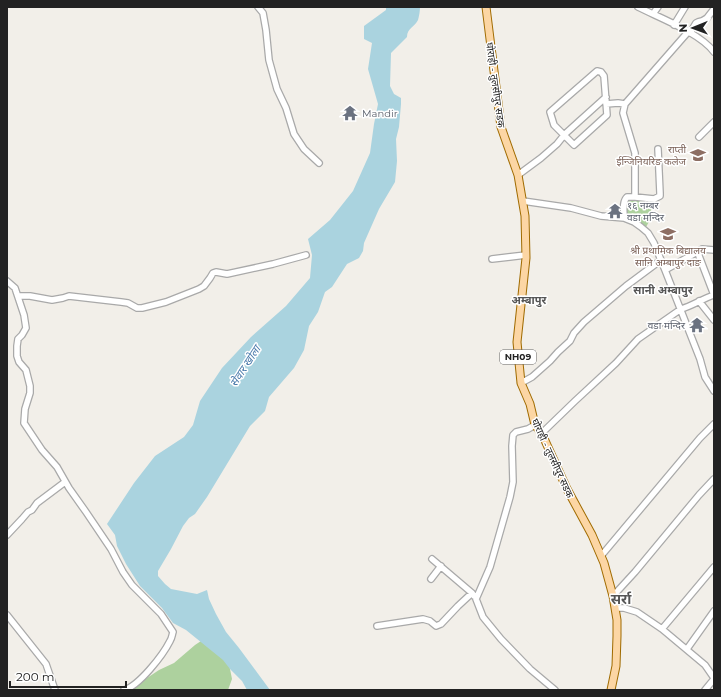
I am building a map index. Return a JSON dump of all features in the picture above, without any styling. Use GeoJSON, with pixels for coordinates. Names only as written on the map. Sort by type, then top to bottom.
{"type":"FeatureCollection","features":[{"type":"Feature","properties":{"kind":"main road","name":"घोराही - तुलसीपुर सडक"},"geometry":{"type":"LineString","coordinates":[[486,7],[501,127],[518,176],[525,216],[526,255],[517,342],[521,383],[530,404],[535,425],[542,434],[567,490],[592,535],[601,556],[617,620],[618,636],[616,666],[611,690]]}},
{"type":"Feature","properties":{"kind":"street"},"geometry":{"type":"LineString","coordinates":[[258,7],[263,13],[269,60],[275,82],[286,108],[294,134],[304,149],[319,163]]}},
{"type":"Feature","properties":{"kind":"street"},"geometry":{"type":"LineString","coordinates":[[638,7],[693,34],[713,49]]}},
{"type":"Feature","properties":{"kind":"street"},"geometry":{"type":"LineString","coordinates":[[653,14],[658,7]]}},
{"type":"Feature","properties":{"kind":"street"},"geometry":{"type":"LineString","coordinates":[[674,25],[685,7]]}},
{"type":"Feature","properties":{"kind":"street"},"geometry":{"type":"LineString","coordinates":[[635,196],[635,153],[623,113],[625,104],[689,33],[696,23],[707,18],[714,9]]}},
{"type":"Feature","properties":{"kind":"street"},"geometry":{"type":"LineString","coordinates":[[597,71],[601,72],[604,76],[606,97],[607,115],[574,145],[554,125],[550,112],[597,71]]}},
{"type":"Feature","properties":{"kind":"street"},"geometry":{"type":"LineString","coordinates":[[518,176],[557,144],[564,135],[606,97]]}},
{"type":"Feature","properties":{"kind":"street"},"geometry":{"type":"LineString","coordinates":[[606,104],[625,104]]}},
{"type":"Feature","properties":{"kind":"street"},"geometry":{"type":"LineString","coordinates":[[699,137],[714,122]]}},
{"type":"Feature","properties":{"kind":"street"},"geometry":{"type":"LineString","coordinates":[[624,218],[624,204],[627,197],[635,196],[654,199],[660,196],[658,149]]}},
{"type":"Feature","properties":{"kind":"street"},"geometry":{"type":"LineString","coordinates":[[523,201],[570,208],[601,216],[624,218],[634,222],[648,233],[654,243],[681,309],[700,359],[705,378],[714,391]]}},
{"type":"Feature","properties":{"kind":"street"},"geometry":{"type":"LineString","coordinates":[[665,270],[702,249],[714,250]]}},
{"type":"Feature","properties":{"kind":"street"},"geometry":{"type":"LineString","coordinates":[[542,434],[616,363],[638,339],[681,309],[714,295],[699,256],[699,251]]}},
{"type":"Feature","properties":{"kind":"street"},"geometry":{"type":"LineString","coordinates":[[18,296],[30,296],[52,300],[69,296],[128,303],[137,308],[142,308],[166,302],[199,289],[204,286],[216,272],[227,274],[306,255]]}},
{"type":"Feature","properties":{"kind":"street"},"geometry":{"type":"LineString","coordinates":[[492,259],[526,255]]}},
{"type":"Feature","properties":{"kind":"street"},"geometry":{"type":"LineString","coordinates":[[521,383],[532,377],[550,361],[570,341],[574,333],[584,322],[626,286],[661,260]]}},
{"type":"Feature","properties":{"kind":"street"},"geometry":{"type":"LineString","coordinates":[[7,281],[15,288],[24,315],[26,328],[18,339],[16,346],[19,362],[26,370],[30,386],[30,393],[25,408],[24,423],[42,450],[57,467],[111,549],[123,572],[132,585],[161,614],[173,632],[171,640],[143,677],[128,689],[124,690]]}},
{"type":"Feature","properties":{"kind":"street"},"geometry":{"type":"LineString","coordinates":[[699,301],[714,320]]}},
{"type":"Feature","properties":{"kind":"street"},"geometry":{"type":"LineString","coordinates":[[601,556],[700,438],[714,424]]}},
{"type":"Feature","properties":{"kind":"street"},"geometry":{"type":"LineString","coordinates":[[476,599],[490,567],[513,482],[513,435],[516,432],[528,429],[535,425]]}},
{"type":"Feature","properties":{"kind":"street"},"geometry":{"type":"LineString","coordinates":[[612,596],[635,572],[714,479]]}},
{"type":"Feature","properties":{"kind":"street"},"geometry":{"type":"LineString","coordinates":[[7,535],[37,503],[66,482]]}},
{"type":"Feature","properties":{"kind":"street"},"geometry":{"type":"LineString","coordinates":[[432,559],[472,593],[483,617],[530,669],[555,690]]}},
{"type":"Feature","properties":{"kind":"street"},"geometry":{"type":"LineString","coordinates":[[431,579],[441,566]]}},
{"type":"Feature","properties":{"kind":"street"},"geometry":{"type":"LineString","coordinates":[[662,629],[714,567]]}},
{"type":"Feature","properties":{"kind":"street"},"geometry":{"type":"LineString","coordinates":[[377,626],[423,619],[430,621],[436,626],[441,624],[472,593]]}},
{"type":"Feature","properties":{"kind":"street"},"geometry":{"type":"LineString","coordinates":[[615,608],[624,608],[637,612],[662,629],[705,665],[714,678],[705,690]]}},
{"type":"Feature","properties":{"kind":"street"},"geometry":{"type":"LineString","coordinates":[[687,650],[714,611]]}},
{"type":"Feature","properties":{"kind":"street"},"geometry":{"type":"LineString","coordinates":[[7,615],[46,664],[55,690]]}},
{"type":"Feature","properties":{"kind":"green space"},"geometry":{"type":"Polygon","coordinates":[[[629,199],[655,201],[655,205],[651,210],[650,220],[646,227],[640,222],[625,216],[626,204],[629,199]]]}},
{"type":"Feature","properties":{"kind":"green space"},"geometry":{"type":"Polygon","coordinates":[[[201,641],[229,664],[232,679],[228,690],[129,690],[159,670],[174,663],[201,641]]]}},
{"type":"Feature","properties":{"kind":"water","name":"सेवार खोला"},"geometry":{"type":"Polygon","coordinates":[[[386,7],[420,7],[417,22],[408,32],[407,37],[391,53],[390,86],[394,94],[401,98],[399,127],[396,139],[397,161],[395,182],[379,209],[359,258],[347,264],[332,287],[325,292],[318,312],[309,326],[304,350],[294,368],[269,397],[265,411],[250,426],[207,497],[195,514],[189,518],[183,526],[158,571],[158,576],[171,589],[197,594],[207,590],[209,599],[226,632],[270,690],[247,690],[242,681],[223,660],[186,630],[173,623],[162,608],[140,586],[126,564],[117,546],[115,535],[107,524],[134,483],[155,456],[184,437],[193,425],[200,401],[222,368],[251,337],[286,306],[310,278],[312,255],[308,239],[330,220],[353,191],[370,153],[378,104],[368,69],[372,43],[364,39],[364,26],[386,10],[386,7]]]}},
{"type":"Feature","properties":{"kind":"place","name":"Mandir"},"geometry":{"type":"Point","coordinates":[350,113]}},
{"type":"Feature","properties":{"kind":"place","name":"राप्ती ईन्जिनियरिङ कलेज"},"geometry":{"type":"Point","coordinates":[698,155]}},
{"type":"Feature","properties":{"kind":"place","name":"१६ नम्बर वडा मन्दिर"},"geometry":{"type":"Point","coordinates":[615,211]}},
{"type":"Feature","properties":{"kind":"place","name":"श्री प्रथामिक बिद्यालय सानि अम्बापुर दाङ"},"geometry":{"type":"Point","coordinates":[668,234]}},
{"type":"Feature","properties":{"kind":"place","name":"वडा मन्दिर"},"geometry":{"type":"Point","coordinates":[697,325]}},
{"type":"Feature","properties":{"kind":"district","name":"सानी अम्बापुर"},"geometry":{"type":"Point","coordinates":[663,290]}},
{"type":"Feature","properties":{"kind":"district","name":"अम्बापुर"},"geometry":{"type":"Point","coordinates":[529,300]}},
{"type":"Feature","properties":{"kind":"district","name":"सर्रा"},"geometry":{"type":"Point","coordinates":[621,599]}}]}
